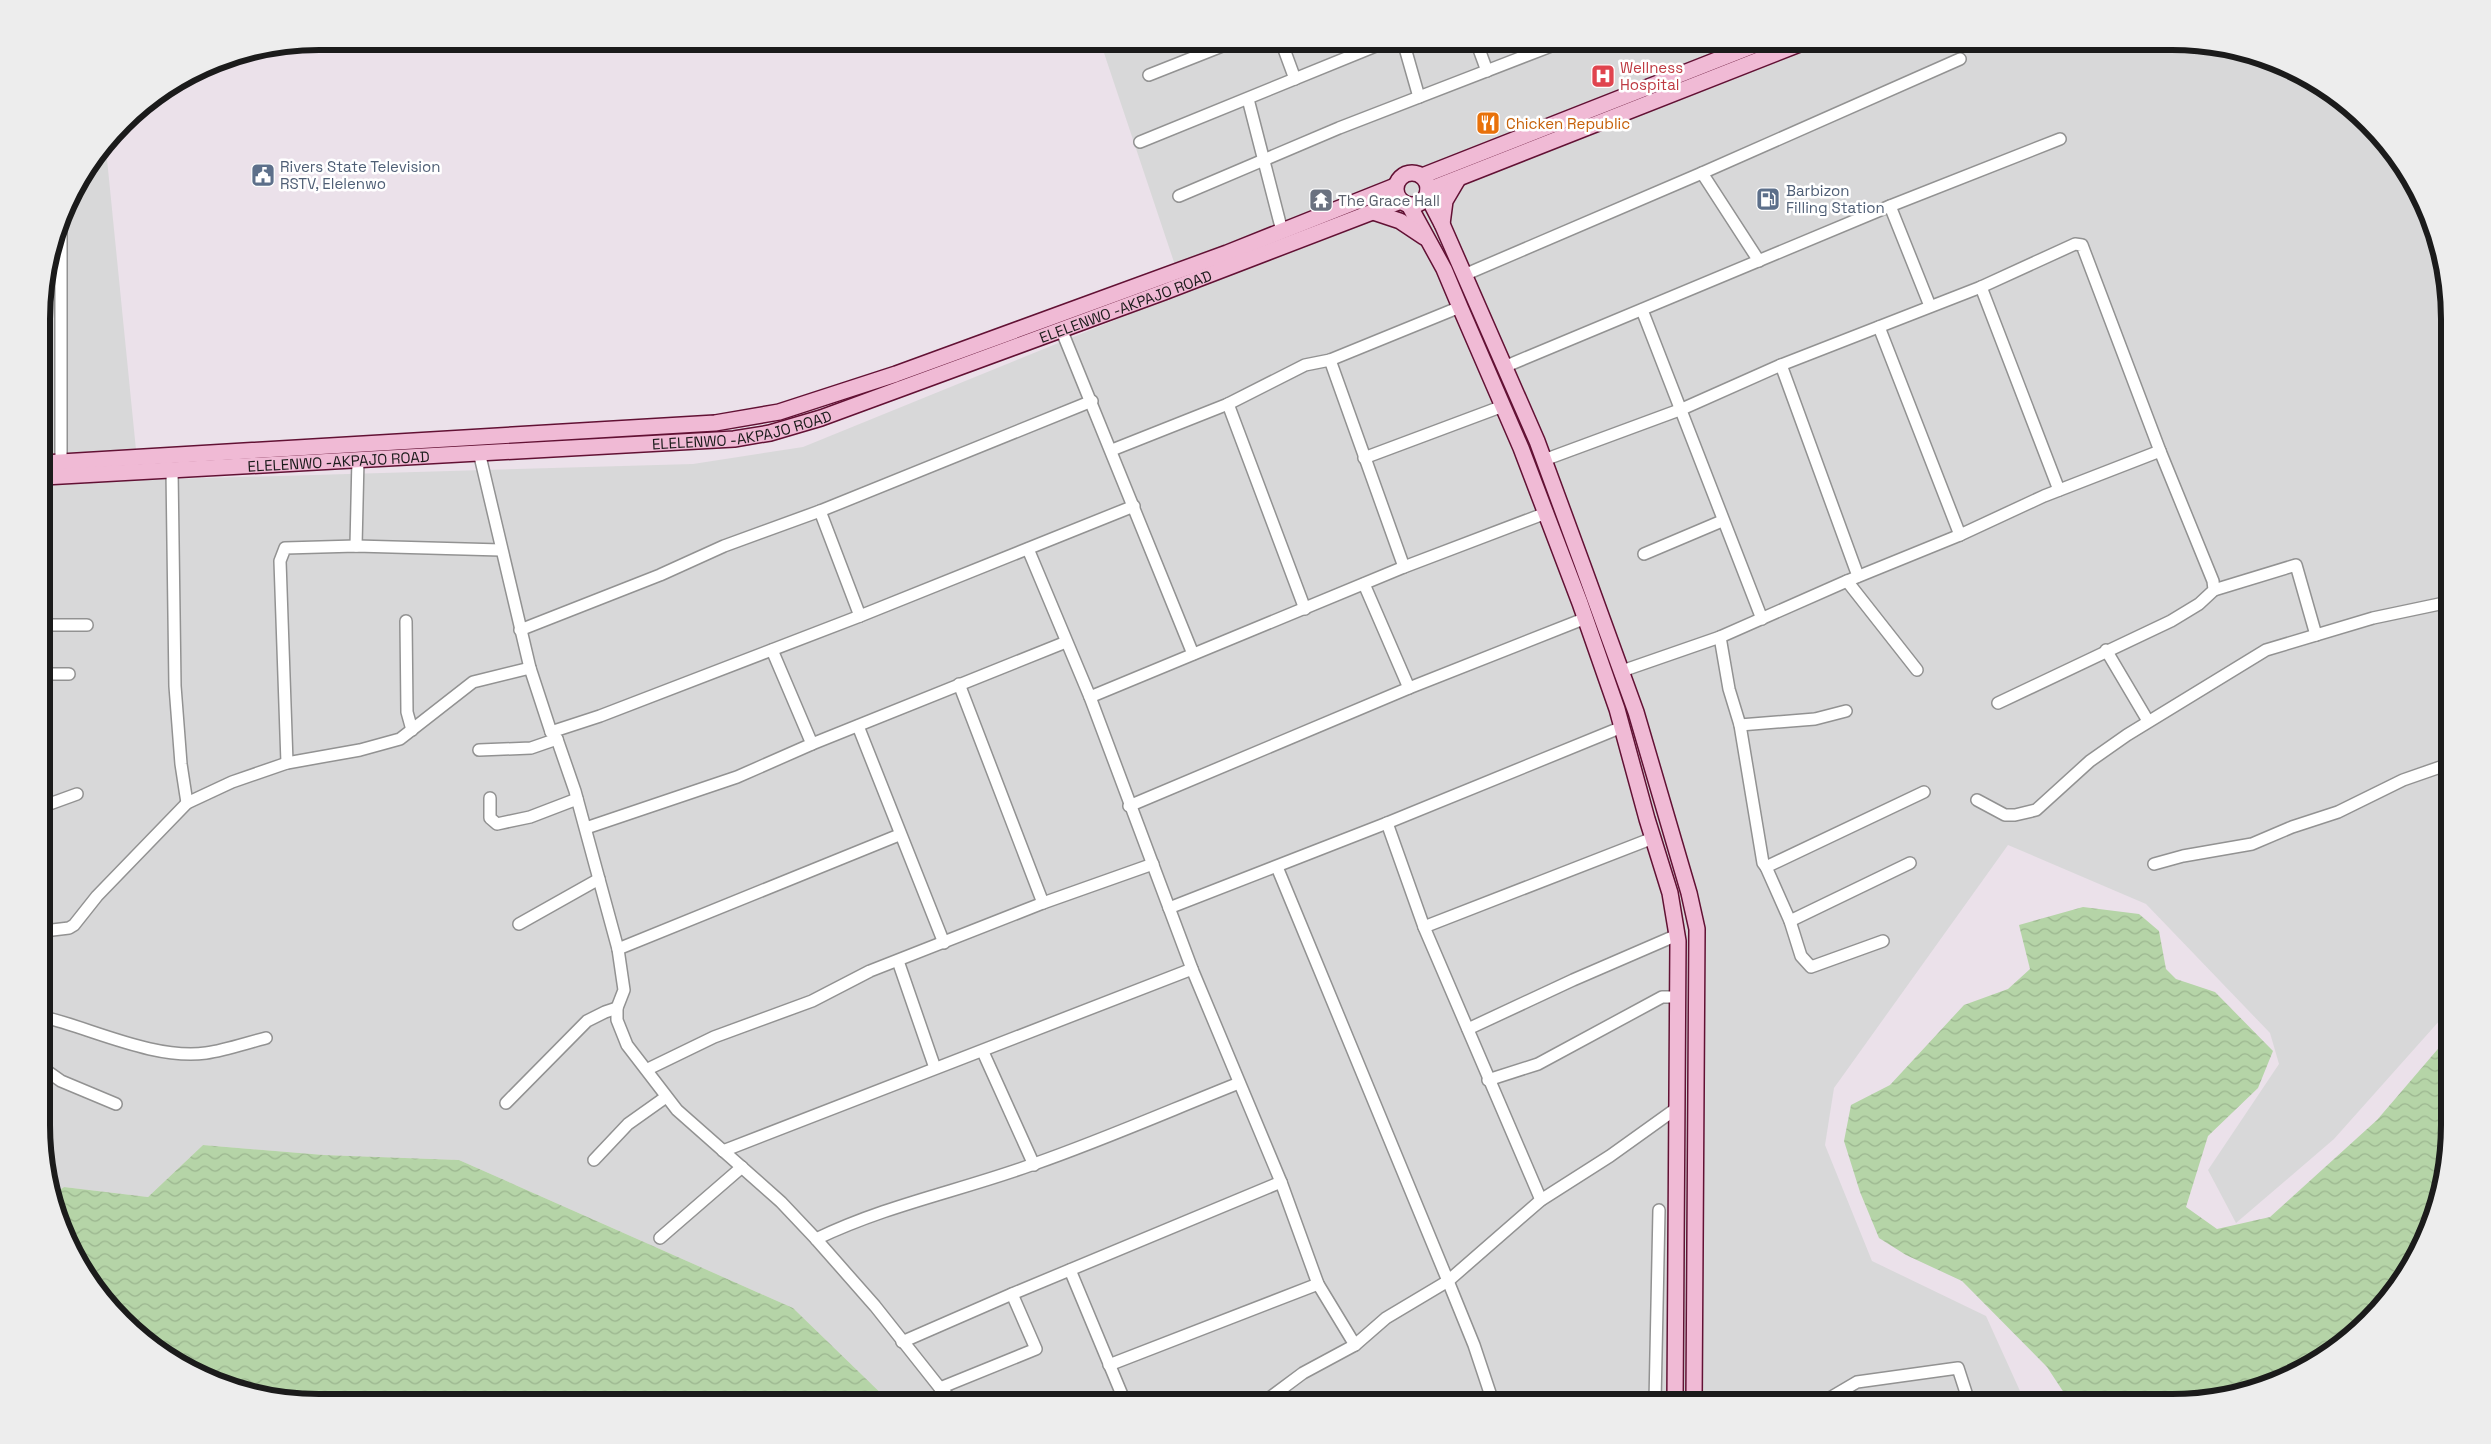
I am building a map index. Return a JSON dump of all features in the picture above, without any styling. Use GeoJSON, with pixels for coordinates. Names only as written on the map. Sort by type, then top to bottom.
{"type":"FeatureCollection","features":[{"type":"Feature","properties":{"kind":"main road"},"geometry":{"type":"LineString","coordinates":[[1675,1394],[1677,936],[1670,893],[1622,727],[1586,618],[1546,513],[1503,406],[1444,269],[1405,203],[1397,196],[1395,186],[1401,176],[1406,174],[1411,173],[1422,176],[1742,50]]}},
{"type":"Feature","properties":{"kind":"main road"},"geometry":{"type":"LineString","coordinates":[[1405,203],[1419,204],[1428,193],[1458,179],[1784,50]]}},
{"type":"Feature","properties":{"kind":"main road"},"geometry":{"type":"LineString","coordinates":[[1422,176],[1544,460],[1622,671],[1689,893],[1697,929],[1694,1394]]}},
{"type":"Feature","properties":{"kind":"main road"},"geometry":{"type":"LineString","coordinates":[[1442,224],[1445,200],[1458,179]]}},
{"type":"Feature","properties":{"kind":"main road","name":"ELELENWO -AKPAJO ROAD"},"geometry":{"type":"LineString","coordinates":[[50,463],[715,423],[779,412],[896,374],[1282,231],[1395,186]]}},
{"type":"Feature","properties":{"kind":"main road","name":"ELELENWO -AKPAJO ROAD"},"geometry":{"type":"LineString","coordinates":[[50,477],[734,439],[770,433],[867,401],[1373,212],[1405,203]]}},
{"type":"Feature","properties":{"kind":"main road"},"geometry":{"type":"LineString","coordinates":[[1373,212],[1408,224],[1428,240]]}},
{"type":"Feature","properties":{"kind":"street"},"geometry":{"type":"LineString","coordinates":[[1149,75],[1212,50]]}},
{"type":"Feature","properties":{"kind":"street"},"geometry":{"type":"LineString","coordinates":[[1284,50],[1295,79]]}},
{"type":"Feature","properties":{"kind":"street"},"geometry":{"type":"LineString","coordinates":[[1140,142],[1366,50]]}},
{"type":"Feature","properties":{"kind":"street"},"geometry":{"type":"LineString","coordinates":[[1405,50],[1418,97]]}},
{"type":"Feature","properties":{"kind":"street"},"geometry":{"type":"LineString","coordinates":[[1479,50],[1487,71]]}},
{"type":"Feature","properties":{"kind":"street"},"geometry":{"type":"LineString","coordinates":[[1179,196],[1418,97],[1541,50]]}},
{"type":"Feature","properties":{"kind":"street"},"geometry":{"type":"LineString","coordinates":[[1722,50],[1725,57]]}},
{"type":"Feature","properties":{"kind":"street"},"geometry":{"type":"LineString","coordinates":[[1464,275],[1702,173],[1960,59]]}},
{"type":"Feature","properties":{"kind":"street"},"geometry":{"type":"LineString","coordinates":[[1248,98],[1282,231]]}},
{"type":"Feature","properties":{"kind":"street"},"geometry":{"type":"LineString","coordinates":[[1504,367],[1890,206],[2060,139]]}},
{"type":"Feature","properties":{"kind":"street"},"geometry":{"type":"LineString","coordinates":[[1702,173],[1759,261]]}},
{"type":"Feature","properties":{"kind":"street"},"geometry":{"type":"LineString","coordinates":[[1890,206],[1930,306]]}},
{"type":"Feature","properties":{"kind":"street"},"geometry":{"type":"LineString","coordinates":[[61,242],[61,462]]}},
{"type":"Feature","properties":{"kind":"street"},"geometry":{"type":"LineString","coordinates":[[1544,460],[1682,409],[1780,365],[1980,287],[2075,244],[2082,245],[2160,451],[2213,581],[2214,590]]}},
{"type":"Feature","properties":{"kind":"street"},"geometry":{"type":"LineString","coordinates":[[1980,287],[2059,490]]}},
{"type":"Feature","properties":{"kind":"street"},"geometry":{"type":"LineString","coordinates":[[1112,450],[1228,404],[1305,365],[1330,360],[1460,307]]}},
{"type":"Feature","properties":{"kind":"street"},"geometry":{"type":"LineString","coordinates":[[1642,310],[1682,409],[1722,521],[1762,619]]}},
{"type":"Feature","properties":{"kind":"street"},"geometry":{"type":"LineString","coordinates":[[1879,327],[1960,535]]}},
{"type":"Feature","properties":{"kind":"street"},"geometry":{"type":"LineString","coordinates":[[1061,329],[1112,450],[1193,654]]}},
{"type":"Feature","properties":{"kind":"street"},"geometry":{"type":"LineString","coordinates":[[1330,360],[1404,567]]}},
{"type":"Feature","properties":{"kind":"street"},"geometry":{"type":"LineString","coordinates":[[1780,365],[1853,578],[1917,670]]}},
{"type":"Feature","properties":{"kind":"street"},"geometry":{"type":"LineString","coordinates":[[520,630],[660,574],[724,546],[820,511],[1092,401]]}},
{"type":"Feature","properties":{"kind":"street"},"geometry":{"type":"LineString","coordinates":[[1228,404],[1305,609]]}},
{"type":"Feature","properties":{"kind":"street"},"geometry":{"type":"LineString","coordinates":[[1364,458],[1503,406]]}},
{"type":"Feature","properties":{"kind":"street"},"geometry":{"type":"LineString","coordinates":[[1622,671],[1720,637],[1853,578],[1960,535],[2059,490],[2160,451]]}},
{"type":"Feature","properties":{"kind":"street"},"geometry":{"type":"LineString","coordinates":[[479,452],[530,668],[577,799],[618,949],[624,990],[618,1008],[617,1020],[627,1045],[648,1068],[666,1097],[677,1110],[781,1202],[816,1239],[875,1306],[902,1342],[946,1394]]}},
{"type":"Feature","properties":{"kind":"street"},"geometry":{"type":"LineString","coordinates":[[356,546],[358,459]]}},
{"type":"Feature","properties":{"kind":"street"},"geometry":{"type":"LineString","coordinates":[[172,470],[175,686],[181,764],[187,803]]}},
{"type":"Feature","properties":{"kind":"street"},"geometry":{"type":"LineString","coordinates":[[479,750],[531,748],[554,735],[860,616],[1134,506]]}},
{"type":"Feature","properties":{"kind":"street"},"geometry":{"type":"LineString","coordinates":[[820,511],[860,616]]}},
{"type":"Feature","properties":{"kind":"street"},"geometry":{"type":"LineString","coordinates":[[1090,697],[1404,567],[1546,513]]}},
{"type":"Feature","properties":{"kind":"street"},"geometry":{"type":"LineString","coordinates":[[1644,554],[1722,521]]}},
{"type":"Feature","properties":{"kind":"street"},"geometry":{"type":"LineString","coordinates":[[288,763],[282,664],[281,556],[285,548],[356,546],[501,550]]}},
{"type":"Feature","properties":{"kind":"street"},"geometry":{"type":"LineString","coordinates":[[1028,549],[1090,697],[1129,806],[1192,969],[1281,1182],[1318,1284],[1355,1345]]}},
{"type":"Feature","properties":{"kind":"street"},"geometry":{"type":"LineString","coordinates":[[1998,703],[2171,620],[2199,604],[2214,590],[2296,566],[2316,635]]}},
{"type":"Feature","properties":{"kind":"street"},"geometry":{"type":"LineString","coordinates":[[1364,584],[1408,688]]}},
{"type":"Feature","properties":{"kind":"street"},"geometry":{"type":"LineString","coordinates":[[1977,800],[2005,815],[2015,815],[2036,810],[2090,761],[2148,721],[2201,691],[2238,665],[2266,650],[2373,618],[2441,604]]}},
{"type":"Feature","properties":{"kind":"street"},"geometry":{"type":"LineString","coordinates":[[1129,806],[1408,688],[1586,618]]}},
{"type":"Feature","properties":{"kind":"street"},"geometry":{"type":"LineString","coordinates":[[406,621],[407,712],[412,730]]}},
{"type":"Feature","properties":{"kind":"street"},"geometry":{"type":"LineString","coordinates":[[50,625],[87,625]]}},
{"type":"Feature","properties":{"kind":"street"},"geometry":{"type":"LineString","coordinates":[[1720,637],[1729,689],[1740,725],[1763,863],[1790,922],[1801,956],[1812,967],[1883,941]]}},
{"type":"Feature","properties":{"kind":"street"},"geometry":{"type":"LineString","coordinates":[[586,828],[737,777],[812,744],[1066,642]]}},
{"type":"Feature","properties":{"kind":"street"},"geometry":{"type":"LineString","coordinates":[[772,650],[812,744]]}},
{"type":"Feature","properties":{"kind":"street"},"geometry":{"type":"LineString","coordinates":[[2106,650],[2148,721]]}},
{"type":"Feature","properties":{"kind":"street"},"geometry":{"type":"LineString","coordinates":[[50,930],[69,928],[74,925],[97,896],[187,803],[232,782],[288,763],[360,750],[400,739],[473,682],[530,668]]}},
{"type":"Feature","properties":{"kind":"street"},"geometry":{"type":"LineString","coordinates":[[50,674],[69,674]]}},
{"type":"Feature","properties":{"kind":"street"},"geometry":{"type":"LineString","coordinates":[[959,684],[1043,903]]}},
{"type":"Feature","properties":{"kind":"street"},"geometry":{"type":"LineString","coordinates":[[1740,725],[1815,719],[1846,711]]}},
{"type":"Feature","properties":{"kind":"street"},"geometry":{"type":"LineString","coordinates":[[858,726],[944,944]]}},
{"type":"Feature","properties":{"kind":"street"},"geometry":{"type":"LineString","coordinates":[[1169,908],[1277,867],[1622,727]]}},
{"type":"Feature","properties":{"kind":"street"},"geometry":{"type":"LineString","coordinates":[[2154,864],[2183,856],[2252,844],[2292,827],[2338,812],[2402,780],[2441,767]]}},
{"type":"Feature","properties":{"kind":"street"},"geometry":{"type":"LineString","coordinates":[[1766,867],[1924,792]]}},
{"type":"Feature","properties":{"kind":"street"},"geometry":{"type":"LineString","coordinates":[[50,804],[77,794]]}},
{"type":"Feature","properties":{"kind":"street"},"geometry":{"type":"LineString","coordinates":[[490,798],[490,818],[497,824],[530,817],[577,799]]}},
{"type":"Feature","properties":{"kind":"street"},"geometry":{"type":"LineString","coordinates":[[1387,823],[1424,927],[1541,1200]]}},
{"type":"Feature","properties":{"kind":"street"},"geometry":{"type":"LineString","coordinates":[[618,949],[900,835]]}},
{"type":"Feature","properties":{"kind":"street"},"geometry":{"type":"LineString","coordinates":[[1424,927],[1653,838]]}},
{"type":"Feature","properties":{"kind":"street"},"geometry":{"type":"LineString","coordinates":[[1790,922],[1910,862]]}},
{"type":"Feature","properties":{"kind":"street"},"geometry":{"type":"LineString","coordinates":[[648,1068],[714,1037],[812,1001],[870,971],[944,944],[1043,903],[1153,864]]}},
{"type":"Feature","properties":{"kind":"street"},"geometry":{"type":"LineString","coordinates":[[1277,867],[1474,1345],[1490,1394]]}},
{"type":"Feature","properties":{"kind":"street"},"geometry":{"type":"LineString","coordinates":[[519,924],[599,879]]}},
{"type":"Feature","properties":{"kind":"street"},"geometry":{"type":"LineString","coordinates":[[1468,1029],[1582,976],[1677,936]]}},
{"type":"Feature","properties":{"kind":"street"},"geometry":{"type":"LineString","coordinates":[[898,961],[935,1068]]}},
{"type":"Feature","properties":{"kind":"street"},"geometry":{"type":"LineString","coordinates":[[724,1151],[935,1068],[983,1052],[1192,969]]}},
{"type":"Feature","properties":{"kind":"street"},"geometry":{"type":"LineString","coordinates":[[1488,1080],[1538,1064],[1662,997],[1677,997]]}},
{"type":"Feature","properties":{"kind":"street"},"geometry":{"type":"LineString","coordinates":[[506,1103],[587,1021],[618,1008]]}},
{"type":"Feature","properties":{"kind":"street"},"geometry":{"type":"LineString","coordinates":[[50,1019],[89,1029],[110,1038],[179,1054],[206,1053],[266,1038]]}},
{"type":"Feature","properties":{"kind":"street"},"geometry":{"type":"LineString","coordinates":[[983,1052],[1034,1165]]}},
{"type":"Feature","properties":{"kind":"street"},"geometry":{"type":"LineString","coordinates":[[50,1073],[61,1081],[116,1104]]}},
{"type":"Feature","properties":{"kind":"street"},"geometry":{"type":"LineString","coordinates":[[816,1239],[857,1220],[902,1204],[1034,1165],[1239,1083]]}},
{"type":"Feature","properties":{"kind":"street"},"geometry":{"type":"LineString","coordinates":[[594,1160],[628,1124],[666,1097]]}},
{"type":"Feature","properties":{"kind":"street"},"geometry":{"type":"LineString","coordinates":[[1275,1394],[1303,1373],[1355,1345],[1386,1318],[1448,1281],[1541,1200],[1610,1156],[1677,1108]]}},
{"type":"Feature","properties":{"kind":"street"},"geometry":{"type":"LineString","coordinates":[[660,1238],[742,1168]]}},
{"type":"Feature","properties":{"kind":"street"},"geometry":{"type":"LineString","coordinates":[[902,1342],[1281,1182]]}},
{"type":"Feature","properties":{"kind":"street"},"geometry":{"type":"LineString","coordinates":[[1655,1394],[1658,1210]]}},
{"type":"Feature","properties":{"kind":"street"},"geometry":{"type":"LineString","coordinates":[[1070,1270],[1121,1394]]}},
{"type":"Feature","properties":{"kind":"street"},"geometry":{"type":"LineString","coordinates":[[1109,1366],[1318,1284]]}},
{"type":"Feature","properties":{"kind":"street"},"geometry":{"type":"LineString","coordinates":[[940,1388],[1036,1349],[1012,1294]]}},
{"type":"Feature","properties":{"kind":"street"},"geometry":{"type":"LineString","coordinates":[[1837,1394],[1857,1382],[1958,1368],[1966,1394]]}},
{"type":"Feature","properties":{"kind":"shaded area"},"geometry":{"type":"Polygon","coordinates":[[[1103,50],[2172,50],[2207,52],[2242,59],[2275,70],[2307,86],[2322,95],[2362,129],[2396,169],[2421,216],[2427,232],[2439,284],[2441,319],[2441,1019],[2334,1139],[2236,1223],[2208,1170],[2279,1064],[2270,1033],[2146,904],[2008,845],[1834,1088],[1825,1145],[1872,1261],[1986,1316],[2021,1394],[882,1394],[793,1308],[459,1160],[324,1155],[203,1145],[148,1197],[64,1187],[58,1191],[52,1160],[50,1125],[50,319],[52,284],[64,232],[86,184],[107,154],[139,480],[693,464],[803,447],[1184,292],[1103,50]]]}},
{"type":"Feature","properties":{"kind":"water"},"geometry":{"type":"Polygon","coordinates":[[[2083,907],[2139,914],[2159,931],[2166,969],[2176,979],[2215,992],[2273,1051],[2258,1088],[2208,1136],[2186,1207],[2217,1229],[2270,1217],[2377,1120],[2441,1045],[2439,1160],[2432,1195],[2421,1228],[2405,1260],[2385,1289],[2362,1315],[2322,1349],[2275,1374],[2225,1389],[2172,1394],[2065,1394],[2047,1367],[1962,1281],[1906,1255],[1879,1238],[1860,1192],[1844,1141],[1851,1105],[1890,1085],[1964,1005],[2008,989],[2030,969],[2019,925],[2083,907]]]}},
{"type":"Feature","properties":{"kind":"water"},"geometry":{"type":"Polygon","coordinates":[[[203,1145],[324,1155],[459,1160],[793,1308],[882,1394],[319,1394],[284,1392],[249,1385],[216,1374],[184,1358],[169,1349],[129,1315],[95,1275],[86,1260],[70,1228],[58,1191],[64,1187],[148,1197],[203,1145]]]}},
{"type":"Feature","properties":{"kind":"place","name":"Wellness Hospital"},"geometry":{"type":"Point","coordinates":[1603,76]}},
{"type":"Feature","properties":{"kind":"place","name":"Chicken Republic"},"geometry":{"type":"Point","coordinates":[1488,123]}},
{"type":"Feature","properties":{"kind":"place","name":"Rivers State Television RSTV, Elelenwo"},"geometry":{"type":"Point","coordinates":[263,175]}},
{"type":"Feature","properties":{"kind":"place","name":"Barbizon Filling Station"},"geometry":{"type":"Point","coordinates":[1768,199]}},
{"type":"Feature","properties":{"kind":"place","name":"The Grace Hall"},"geometry":{"type":"Point","coordinates":[1321,200]}}]}
